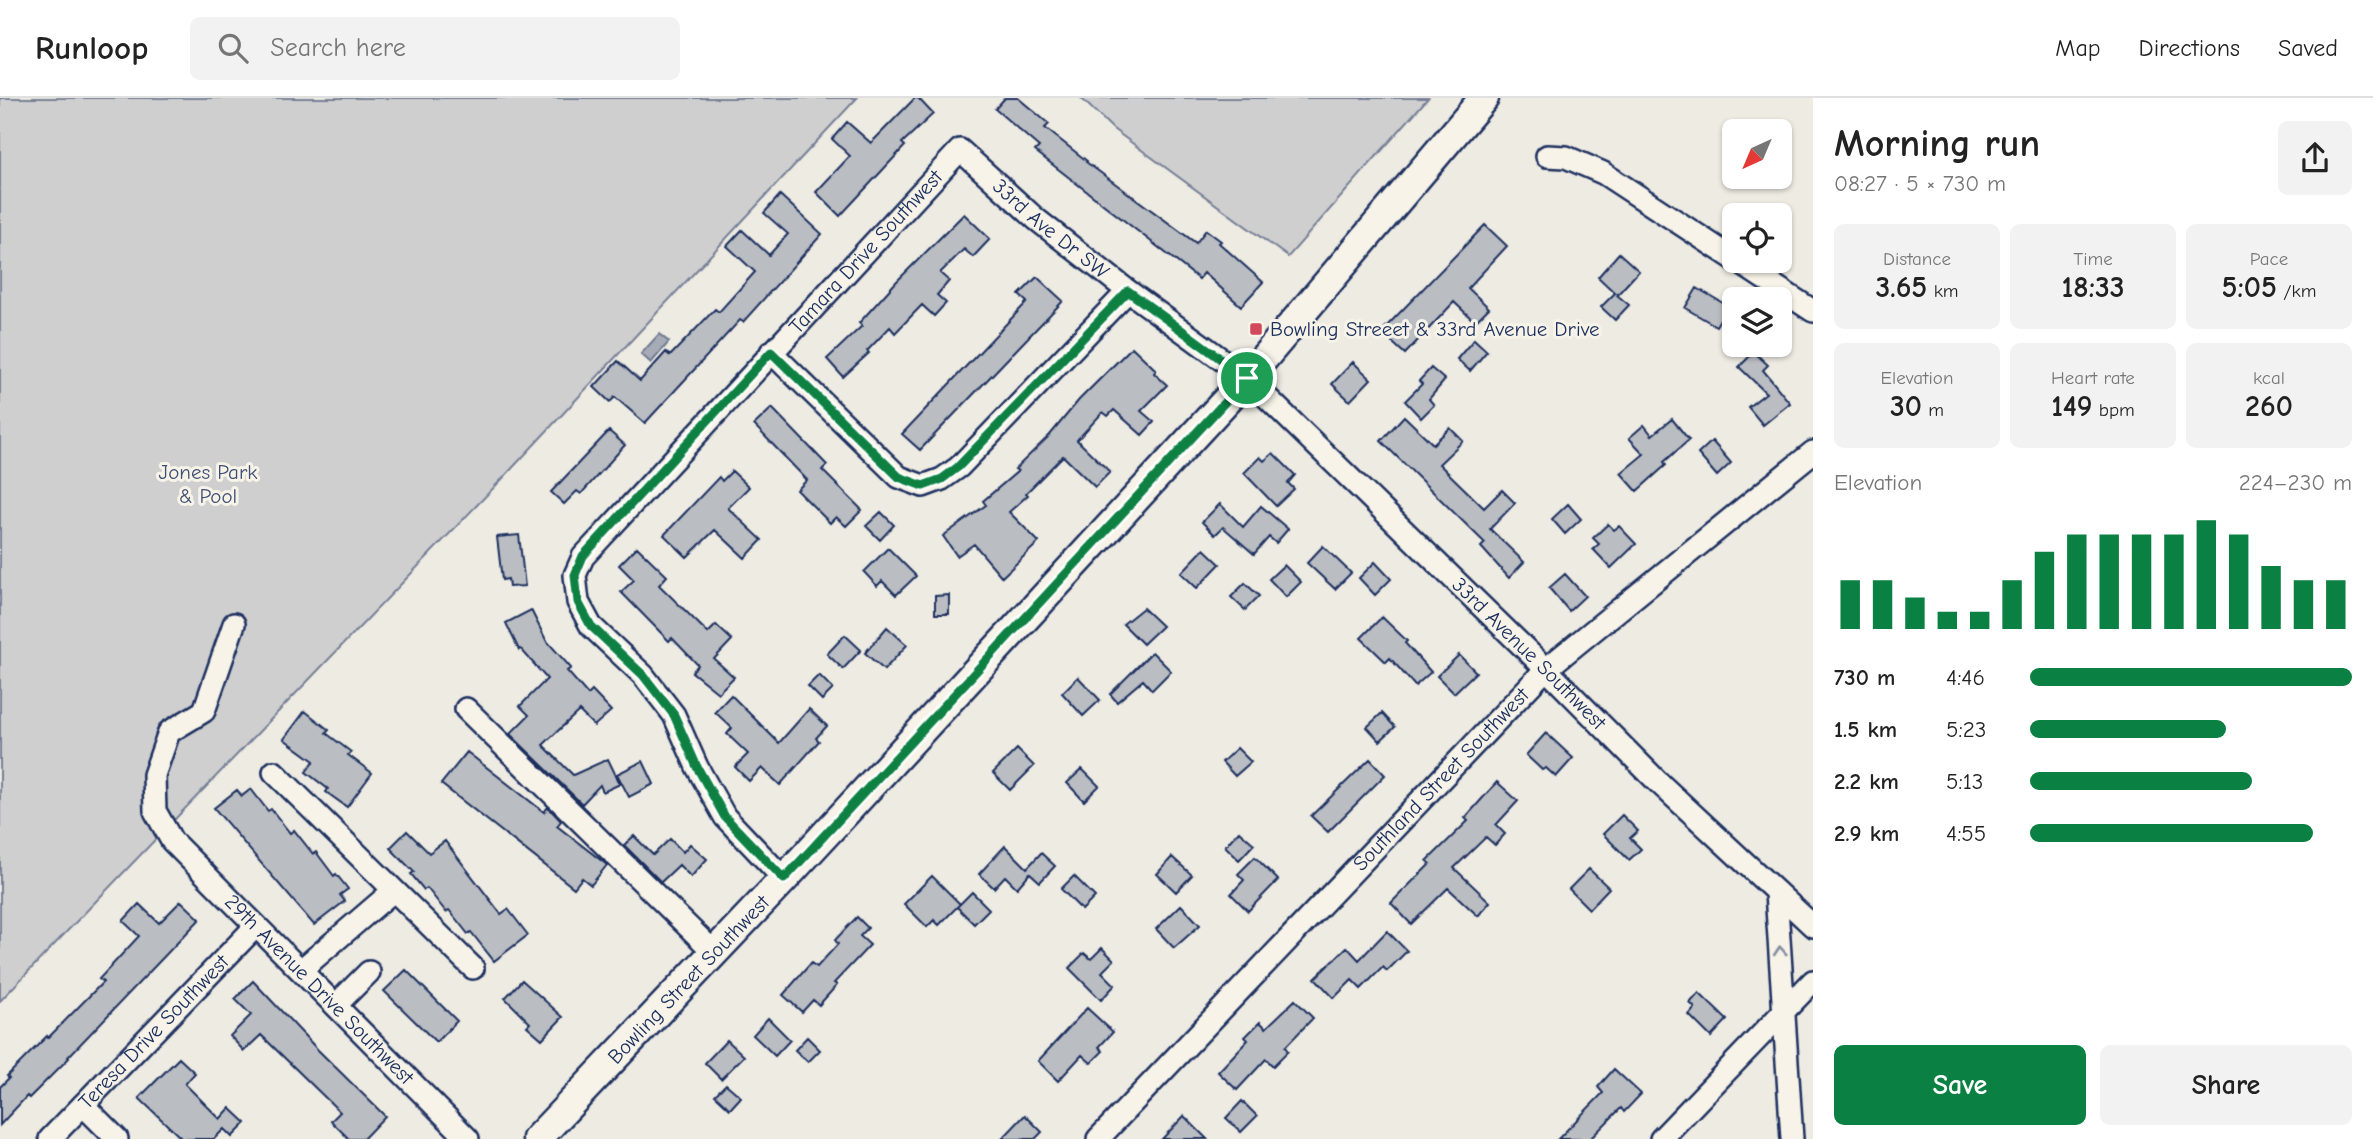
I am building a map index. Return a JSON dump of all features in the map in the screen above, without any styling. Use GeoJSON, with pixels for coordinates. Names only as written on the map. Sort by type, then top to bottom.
{"type":"FeatureCollection","features":[{"type":"Feature","properties":{"kind":"main road","name":"Bowling Street Southwest"},"geometry":{"type":"LineString","coordinates":[[537,1139],[784,879],[1247,378],[1484,98]]}},
{"type":"Feature","properties":{"kind":"street","name":"33rd Ave Dr SW"},"geometry":{"type":"LineString","coordinates":[[960,150],[1035,219],[1247,378]]}},
{"type":"Feature","properties":{"kind":"street","name":"Tamara Drive Southwest"},"geometry":{"type":"LineString","coordinates":[[784,879],[725,817],[697,767],[674,715],[643,675],[591,626],[578,602],[575,575],[583,556],[960,150]]}},
{"type":"Feature","properties":{"kind":"street"},"geometry":{"type":"LineString","coordinates":[[1548,156],[1566,157],[1603,173],[1722,251]]}},
{"type":"Feature","properties":{"kind":"street"},"geometry":{"type":"LineString","coordinates":[[1756,273],[1813,311]]}},
{"type":"Feature","properties":{"kind":"street"},"geometry":{"type":"LineString","coordinates":[[771,352],[899,477],[923,486],[942,479],[958,467],[1128,291]]}},
{"type":"Feature","properties":{"kind":"street","name":"33rd Avenue Southwest"},"geometry":{"type":"LineString","coordinates":[[1247,378],[1656,780],[1813,926]]}},
{"type":"Feature","properties":{"kind":"street","name":"Southland Street Southwest"},"geometry":{"type":"LineString","coordinates":[[1098,1139],[1546,669],[1813,452]]}},
{"type":"Feature","properties":{"kind":"street","name":"29th Avenue Drive Southwest"},"geometry":{"type":"LineString","coordinates":[[234,624],[204,711],[169,732],[154,775],[155,811],[172,841],[468,1139]]}},
{"type":"Feature","properties":{"kind":"street"},"geometry":{"type":"LineString","coordinates":[[466,709],[714,952]]}},
{"type":"Feature","properties":{"kind":"street"},"geometry":{"type":"LineString","coordinates":[[274,772],[473,968]]}},
{"type":"Feature","properties":{"kind":"street"},"geometry":{"type":"LineString","coordinates":[[301,970],[393,891]]}},
{"type":"Feature","properties":{"kind":"street"},"geometry":{"type":"LineString","coordinates":[[1776,892],[1791,1139]]}},
{"type":"Feature","properties":{"kind":"street","name":"Teresa Drive Southwest"},"geometry":{"type":"LineString","coordinates":[[50,1139],[256,926]]}},
{"type":"Feature","properties":{"kind":"street"},"geometry":{"type":"LineString","coordinates":[[336,1005],[369,972]]}},
{"type":"Feature","properties":{"kind":"street"},"geometry":{"type":"LineString","coordinates":[[1661,1139],[1813,981]]}},
{"type":"Feature","properties":{"kind":"street"},"geometry":{"type":"LineString","coordinates":[[83,1105],[117,1139]]}},
{"type":"Feature","properties":{"kind":"green space","name":"Jones Park & Pool"},"geometry":{"type":"Polygon","coordinates":[[[0,98],[857,98],[504,477],[0,1001],[0,98]]]}},
{"type":"Feature","properties":{"kind":"green space"},"geometry":{"type":"Polygon","coordinates":[[[1081,98],[1428,98],[1288,257],[1113,129],[1081,98]]]}},
{"type":"Feature","properties":{"kind":"shaded area"},"geometry":{"type":"Polygon","coordinates":[[[659,334],[669,342],[651,363],[641,354],[659,334]]]}},
{"type":"Feature","properties":{"kind":"building"},"geometry":{"type":"Polygon","coordinates":[[[915,98],[933,114],[902,143],[905,146],[840,216],[816,192],[850,156],[832,139],[847,122],[871,143],[915,98]]]}},
{"type":"Feature","properties":{"kind":"building"},"geometry":{"type":"Polygon","coordinates":[[[1005,98],[1018,98],[1049,124],[1045,128],[1086,162],[1196,243],[1206,230],[1263,282],[1241,306],[1204,273],[1199,279],[1035,151],[1039,147],[995,109],[1005,98]]]}},
{"type":"Feature","properties":{"kind":"building"},"geometry":{"type":"Polygon","coordinates":[[[780,195],[822,234],[743,322],[740,320],[645,423],[615,397],[610,402],[594,387],[618,361],[640,381],[666,352],[670,356],[715,309],[719,312],[755,272],[727,246],[742,230],[769,255],[788,234],[764,213],[780,195]]]}},
{"type":"Feature","properties":{"kind":"building"},"geometry":{"type":"Polygon","coordinates":[[[964,214],[990,239],[973,257],[964,249],[940,273],[949,281],[937,295],[946,303],[934,316],[922,305],[895,333],[890,327],[867,351],[869,353],[843,377],[827,359],[862,326],[859,323],[897,281],[964,214]]]}},
{"type":"Feature","properties":{"kind":"building"},"geometry":{"type":"Polygon","coordinates":[[[1485,225],[1507,246],[1468,288],[1489,308],[1475,322],[1454,302],[1405,354],[1381,332],[1485,225]]]}},
{"type":"Feature","properties":{"kind":"building"},"geometry":{"type":"Polygon","coordinates":[[[1619,253],[1639,271],[1617,295],[1629,305],[1615,320],[1601,307],[1615,293],[1598,277],[1619,253]]]}},
{"type":"Feature","properties":{"kind":"building"},"geometry":{"type":"Polygon","coordinates":[[[1037,277],[1063,301],[920,450],[902,434],[1027,302],[1019,295],[1037,277]]]}},
{"type":"Feature","properties":{"kind":"building"},"geometry":{"type":"Polygon","coordinates":[[[1697,288],[1722,303],[1722,316],[1716,326],[1685,308],[1697,288]]]}},
{"type":"Feature","properties":{"kind":"building"},"geometry":{"type":"Polygon","coordinates":[[[1474,339],[1487,351],[1470,371],[1457,359],[1474,339]]]}},
{"type":"Feature","properties":{"kind":"building"},"geometry":{"type":"Polygon","coordinates":[[[1132,347],[1167,385],[1141,411],[1154,422],[1142,435],[1114,410],[1108,416],[1103,412],[1077,440],[1110,472],[1095,487],[1063,456],[1009,512],[1039,542],[1002,577],[974,544],[957,556],[943,536],[986,505],[983,501],[1018,471],[1015,469],[1132,347]]]}},
{"type":"Feature","properties":{"kind":"building"},"geometry":{"type":"Polygon","coordinates":[[[1749,357],[1759,357],[1768,365],[1763,370],[1790,403],[1763,425],[1748,407],[1766,393],[1739,367],[1749,357]]]}},
{"type":"Feature","properties":{"kind":"building"},"geometry":{"type":"Polygon","coordinates":[[[1353,362],[1371,379],[1350,401],[1332,384],[1353,362]]]}},
{"type":"Feature","properties":{"kind":"building"},"geometry":{"type":"Polygon","coordinates":[[[1431,368],[1445,380],[1429,399],[1434,405],[1421,418],[1405,401],[1422,384],[1419,381],[1431,368]]]}},
{"type":"Feature","properties":{"kind":"building"},"geometry":{"type":"Polygon","coordinates":[[[772,408],[827,465],[822,470],[862,510],[846,526],[836,517],[830,523],[797,490],[807,480],[754,425],[772,408]]]}},
{"type":"Feature","properties":{"kind":"building"},"geometry":{"type":"Polygon","coordinates":[[[1404,416],[1433,444],[1450,428],[1463,441],[1439,464],[1484,508],[1502,490],[1515,503],[1490,529],[1524,562],[1509,578],[1481,547],[1485,543],[1381,441],[1404,416]]]}},
{"type":"Feature","properties":{"kind":"building"},"geometry":{"type":"Polygon","coordinates":[[[1672,419],[1689,440],[1637,491],[1621,473],[1644,454],[1629,438],[1644,425],[1652,435],[1672,419]]]}},
{"type":"Feature","properties":{"kind":"building"},"geometry":{"type":"Polygon","coordinates":[[[609,431],[625,445],[581,494],[577,491],[564,504],[551,492],[609,431]]]}},
{"type":"Feature","properties":{"kind":"building"},"geometry":{"type":"Polygon","coordinates":[[[1712,441],[1731,463],[1717,476],[1698,454],[1712,441]]]}},
{"type":"Feature","properties":{"kind":"building"},"geometry":{"type":"Polygon","coordinates":[[[1273,453],[1295,475],[1288,483],[1294,489],[1276,506],[1244,473],[1260,457],[1264,461],[1273,453]]]}},
{"type":"Feature","properties":{"kind":"building"},"geometry":{"type":"Polygon","coordinates":[[[732,471],[749,487],[728,508],[762,540],[745,558],[715,530],[687,557],[664,535],[719,477],[722,481],[732,471]]]}},
{"type":"Feature","properties":{"kind":"building"},"geometry":{"type":"Polygon","coordinates":[[[1220,504],[1243,527],[1261,506],[1288,529],[1276,543],[1269,537],[1254,554],[1223,527],[1215,535],[1202,522],[1220,504]]]}},
{"type":"Feature","properties":{"kind":"building"},"geometry":{"type":"Polygon","coordinates":[[[1568,504],[1581,519],[1565,534],[1552,519],[1568,504]]]}},
{"type":"Feature","properties":{"kind":"building"},"geometry":{"type":"Polygon","coordinates":[[[881,512],[894,525],[880,540],[866,526],[881,512]]]}},
{"type":"Feature","properties":{"kind":"building"},"geometry":{"type":"Polygon","coordinates":[[[1608,524],[1614,530],[1619,526],[1636,544],[1611,568],[1593,549],[1599,544],[1593,538],[1608,524]]]}},
{"type":"Feature","properties":{"kind":"building"},"geometry":{"type":"Polygon","coordinates":[[[519,535],[525,586],[509,587],[508,579],[502,580],[497,537],[519,535]]]}},
{"type":"Feature","properties":{"kind":"building"},"geometry":{"type":"Polygon","coordinates":[[[1323,546],[1351,573],[1335,589],[1307,563],[1323,546]]]}},
{"type":"Feature","properties":{"kind":"building"},"geometry":{"type":"Polygon","coordinates":[[[637,547],[667,576],[659,585],[708,633],[716,625],[732,640],[714,659],[734,677],[718,693],[692,672],[698,665],[672,638],[669,641],[621,592],[634,580],[619,565],[637,547]]]}},
{"type":"Feature","properties":{"kind":"building"},"geometry":{"type":"Polygon","coordinates":[[[888,548],[916,576],[896,595],[882,581],[877,586],[864,572],[888,548]]]}},
{"type":"Feature","properties":{"kind":"building"},"geometry":{"type":"Polygon","coordinates":[[[1204,549],[1220,564],[1197,588],[1181,573],[1204,549]]]}},
{"type":"Feature","properties":{"kind":"building"},"geometry":{"type":"Polygon","coordinates":[[[1375,562],[1391,579],[1375,595],[1359,578],[1375,562]]]}},
{"type":"Feature","properties":{"kind":"building"},"geometry":{"type":"Polygon","coordinates":[[[1284,565],[1301,582],[1286,597],[1269,579],[1284,565]]]}},
{"type":"Feature","properties":{"kind":"building"},"geometry":{"type":"Polygon","coordinates":[[[1565,574],[1585,596],[1569,611],[1549,588],[1565,574]]]}},
{"type":"Feature","properties":{"kind":"building"},"geometry":{"type":"Polygon","coordinates":[[[1245,583],[1259,596],[1245,610],[1231,597],[1245,583]]]}},
{"type":"Feature","properties":{"kind":"building"},"geometry":{"type":"Polygon","coordinates":[[[949,595],[949,614],[935,614],[935,596],[949,595]]]}},
{"type":"Feature","properties":{"kind":"building"},"geometry":{"type":"Polygon","coordinates":[[[1143,608],[1162,626],[1143,644],[1123,624],[1143,608]]]}},
{"type":"Feature","properties":{"kind":"building"},"geometry":{"type":"Polygon","coordinates":[[[531,610],[546,640],[571,668],[567,671],[588,695],[592,691],[611,711],[594,726],[579,711],[543,745],[573,775],[608,759],[620,784],[603,792],[600,785],[582,804],[510,734],[529,715],[520,706],[547,679],[521,649],[519,650],[506,623],[531,610]]]}},
{"type":"Feature","properties":{"kind":"building"},"geometry":{"type":"Polygon","coordinates":[[[1382,617],[1407,641],[1405,643],[1431,672],[1415,686],[1390,658],[1386,662],[1361,638],[1382,617]]]}},
{"type":"Feature","properties":{"kind":"building"},"geometry":{"type":"Polygon","coordinates":[[[887,627],[907,645],[884,670],[865,653],[887,627]]]}},
{"type":"Feature","properties":{"kind":"building"},"geometry":{"type":"Polygon","coordinates":[[[845,635],[861,650],[843,669],[827,654],[845,635]]]}},
{"type":"Feature","properties":{"kind":"building"},"geometry":{"type":"Polygon","coordinates":[[[1152,652],[1171,671],[1152,690],[1143,680],[1117,702],[1110,694],[1152,652]]]}},
{"type":"Feature","properties":{"kind":"building"},"geometry":{"type":"Polygon","coordinates":[[[1459,655],[1476,672],[1454,693],[1437,676],[1459,655]]]}},
{"type":"Feature","properties":{"kind":"building"},"geometry":{"type":"Polygon","coordinates":[[[819,675],[833,689],[822,700],[808,686],[819,675]]]}},
{"type":"Feature","properties":{"kind":"building"},"geometry":{"type":"Polygon","coordinates":[[[1078,677],[1100,700],[1083,716],[1062,693],[1078,677]]]}},
{"type":"Feature","properties":{"kind":"building"},"geometry":{"type":"Polygon","coordinates":[[[731,695],[779,743],[809,709],[827,726],[816,738],[819,741],[780,785],[762,768],[749,781],[735,767],[748,754],[727,734],[732,728],[715,712],[731,695]]]}},
{"type":"Feature","properties":{"kind":"building"},"geometry":{"type":"Polygon","coordinates":[[[305,711],[329,730],[326,733],[351,752],[348,755],[372,773],[347,807],[326,792],[328,789],[306,772],[314,761],[284,739],[305,711]]]}},
{"type":"Feature","properties":{"kind":"building"},"geometry":{"type":"Polygon","coordinates":[[[1382,713],[1395,727],[1380,741],[1367,727],[1382,713]]]}},
{"type":"Feature","properties":{"kind":"building"},"geometry":{"type":"Polygon","coordinates":[[[1546,733],[1573,758],[1556,777],[1546,768],[1542,770],[1526,755],[1546,733]]]}},
{"type":"Feature","properties":{"kind":"building"},"geometry":{"type":"Polygon","coordinates":[[[1237,748],[1251,762],[1235,776],[1222,762],[1237,748]]]}},
{"type":"Feature","properties":{"kind":"building"},"geometry":{"type":"Polygon","coordinates":[[[1017,749],[1034,766],[1010,790],[993,773],[1017,749]]]}},
{"type":"Feature","properties":{"kind":"building"},"geometry":{"type":"Polygon","coordinates":[[[467,752],[544,812],[548,807],[561,821],[557,826],[607,865],[591,885],[582,878],[574,888],[441,784],[467,752]]]}},
{"type":"Feature","properties":{"kind":"building"},"geometry":{"type":"Polygon","coordinates":[[[1370,759],[1385,775],[1328,832],[1311,816],[1370,759]]]}},
{"type":"Feature","properties":{"kind":"building"},"geometry":{"type":"Polygon","coordinates":[[[643,761],[654,784],[629,797],[617,774],[643,761]]]}},
{"type":"Feature","properties":{"kind":"building"},"geometry":{"type":"Polygon","coordinates":[[[1082,769],[1099,786],[1084,801],[1067,783],[1082,769]]]}},
{"type":"Feature","properties":{"kind":"building"},"geometry":{"type":"Polygon","coordinates":[[[1497,782],[1518,801],[1496,825],[1505,834],[1495,845],[1486,837],[1454,868],[1490,902],[1478,916],[1448,888],[1411,924],[1391,903],[1430,864],[1427,861],[1468,821],[1465,818],[1497,782]]]}},
{"type":"Feature","properties":{"kind":"building"},"geometry":{"type":"Polygon","coordinates":[[[251,789],[268,811],[271,809],[290,833],[294,830],[313,854],[316,852],[348,889],[340,895],[345,901],[314,925],[214,808],[237,790],[242,796],[251,789]]]}},
{"type":"Feature","properties":{"kind":"building"},"geometry":{"type":"Polygon","coordinates":[[[1622,815],[1638,831],[1630,838],[1641,849],[1629,860],[1603,834],[1622,815]]]}},
{"type":"Feature","properties":{"kind":"building"},"geometry":{"type":"Polygon","coordinates":[[[407,831],[429,853],[445,841],[501,914],[508,909],[528,935],[494,961],[471,932],[468,934],[449,910],[446,912],[427,888],[424,890],[411,874],[414,872],[390,848],[407,831]]]}},
{"type":"Feature","properties":{"kind":"building"},"geometry":{"type":"Polygon","coordinates":[[[1239,831],[1254,844],[1239,860],[1225,846],[1239,831]]]}},
{"type":"Feature","properties":{"kind":"building"},"geometry":{"type":"Polygon","coordinates":[[[634,836],[653,855],[670,839],[683,852],[690,844],[707,859],[691,877],[679,865],[661,882],[624,845],[634,836]]]}},
{"type":"Feature","properties":{"kind":"building"},"geometry":{"type":"Polygon","coordinates":[[[1005,846],[1027,868],[1041,853],[1055,866],[1040,882],[1030,873],[1017,888],[1005,876],[994,888],[979,874],[1005,846]]]}},
{"type":"Feature","properties":{"kind":"building"},"geometry":{"type":"Polygon","coordinates":[[[1172,857],[1192,875],[1176,892],[1157,874],[1172,857]]]}},
{"type":"Feature","properties":{"kind":"building"},"geometry":{"type":"Polygon","coordinates":[[[1255,857],[1278,880],[1248,911],[1231,894],[1244,880],[1238,874],[1255,857]]]}},
{"type":"Feature","properties":{"kind":"building"},"geometry":{"type":"Polygon","coordinates":[[[1589,869],[1609,888],[1589,909],[1569,889],[1589,869]]]}},
{"type":"Feature","properties":{"kind":"building"},"geometry":{"type":"Polygon","coordinates":[[[932,876],[960,904],[939,925],[934,920],[927,927],[904,904],[932,876]]]}},
{"type":"Feature","properties":{"kind":"building"},"geometry":{"type":"Polygon","coordinates":[[[1074,876],[1095,897],[1082,910],[1061,889],[1074,876]]]}},
{"type":"Feature","properties":{"kind":"building"},"geometry":{"type":"Polygon","coordinates":[[[972,892],[989,909],[974,924],[957,907],[972,892]]]}},
{"type":"Feature","properties":{"kind":"building"},"geometry":{"type":"Polygon","coordinates":[[[181,901],[200,919],[69,1058],[0,1125],[0,1087],[9,1078],[7,1076],[103,982],[99,979],[139,936],[123,921],[139,904],[159,923],[181,901]]]}},
{"type":"Feature","properties":{"kind":"building"},"geometry":{"type":"Polygon","coordinates":[[[1181,905],[1200,925],[1174,948],[1156,929],[1181,905]]]}},
{"type":"Feature","properties":{"kind":"building"},"geometry":{"type":"Polygon","coordinates":[[[857,917],[868,928],[860,936],[870,945],[834,983],[837,985],[819,1005],[813,1000],[802,1012],[783,995],[811,963],[817,967],[838,944],[835,940],[857,917]]]}},
{"type":"Feature","properties":{"kind":"building"},"geometry":{"type":"Polygon","coordinates":[[[1387,931],[1407,951],[1387,971],[1383,967],[1361,989],[1352,980],[1334,998],[1315,978],[1347,947],[1359,960],[1387,931]]]}},
{"type":"Feature","properties":{"kind":"building"},"geometry":{"type":"Polygon","coordinates":[[[1102,948],[1114,960],[1102,972],[1115,985],[1101,1000],[1069,968],[1084,953],[1091,959],[1102,948]]]}},
{"type":"Feature","properties":{"kind":"building"},"geometry":{"type":"Polygon","coordinates":[[[406,970],[457,1021],[436,1042],[384,991],[406,970]]]}},
{"type":"Feature","properties":{"kind":"building"},"geometry":{"type":"Polygon","coordinates":[[[522,980],[563,1017],[542,1039],[527,1026],[530,1023],[505,998],[522,980]]]}},
{"type":"Feature","properties":{"kind":"building"},"geometry":{"type":"Polygon","coordinates":[[[253,981],[385,1116],[363,1139],[349,1139],[331,1121],[340,1112],[261,1035],[244,1051],[230,1036],[251,1015],[235,999],[253,981]]]}},
{"type":"Feature","properties":{"kind":"building"},"geometry":{"type":"Polygon","coordinates":[[[1699,993],[1727,1020],[1711,1037],[1689,1015],[1695,1008],[1690,1003],[1699,993]]]}},
{"type":"Feature","properties":{"kind":"building"},"geometry":{"type":"Polygon","coordinates":[[[1295,1000],[1313,1018],[1285,1047],[1288,1051],[1273,1066],[1266,1059],[1237,1090],[1218,1072],[1248,1040],[1245,1037],[1260,1022],[1266,1028],[1295,1000]]]}},
{"type":"Feature","properties":{"kind":"building"},"geometry":{"type":"Polygon","coordinates":[[[1087,1008],[1113,1032],[1099,1047],[1103,1051],[1091,1063],[1082,1055],[1058,1081],[1038,1061],[1087,1008]]]}},
{"type":"Feature","properties":{"kind":"building"},"geometry":{"type":"Polygon","coordinates":[[[768,1018],[790,1040],[775,1056],[753,1035],[768,1018]]]}},
{"type":"Feature","properties":{"kind":"building"},"geometry":{"type":"Polygon","coordinates":[[[807,1037],[820,1050],[808,1062],[795,1050],[807,1037]]]}},
{"type":"Feature","properties":{"kind":"building"},"geometry":{"type":"Polygon","coordinates":[[[727,1040],[744,1056],[721,1079],[705,1063],[727,1040]]]}},
{"type":"Feature","properties":{"kind":"building"},"geometry":{"type":"Polygon","coordinates":[[[179,1058],[195,1073],[185,1084],[220,1119],[230,1108],[246,1123],[232,1137],[224,1129],[214,1139],[182,1139],[139,1098],[179,1058]]]}},
{"type":"Feature","properties":{"kind":"building"},"geometry":{"type":"Polygon","coordinates":[[[1614,1069],[1641,1094],[1624,1112],[1621,1108],[1590,1139],[1558,1139],[1603,1093],[1598,1087],[1614,1069]]]}},
{"type":"Feature","properties":{"kind":"building"},"geometry":{"type":"Polygon","coordinates":[[[726,1084],[741,1097],[730,1109],[715,1095],[726,1084]]]}},
{"type":"Feature","properties":{"kind":"building"},"geometry":{"type":"Polygon","coordinates":[[[1242,1101],[1257,1116],[1241,1132],[1226,1118],[1242,1101]]]}},
{"type":"Feature","properties":{"kind":"building"},"geometry":{"type":"Polygon","coordinates":[[[1025,1115],[1042,1132],[1035,1139],[1002,1139],[1025,1115]]]}},
{"type":"Feature","properties":{"kind":"building"},"geometry":{"type":"Polygon","coordinates":[[[1184,1116],[1207,1139],[1162,1139],[1184,1116]]]}},
{"type":"Feature","properties":{"kind":"place","name":"Bowling Streeet & 33rd Avenue Drive"},"geometry":{"type":"Point","coordinates":[1256,329]}},
{"type":"Feature","properties":{"kind":"route"},"geometry":{"type":"LineString","coordinates":[[1128,291],[1247,378],[784,879],[725,817],[697,767],[674,715],[643,675],[591,626],[578,602],[575,575],[583,556],[771,352],[899,477],[923,486],[942,479],[958,467],[1128,291]]}}]}
